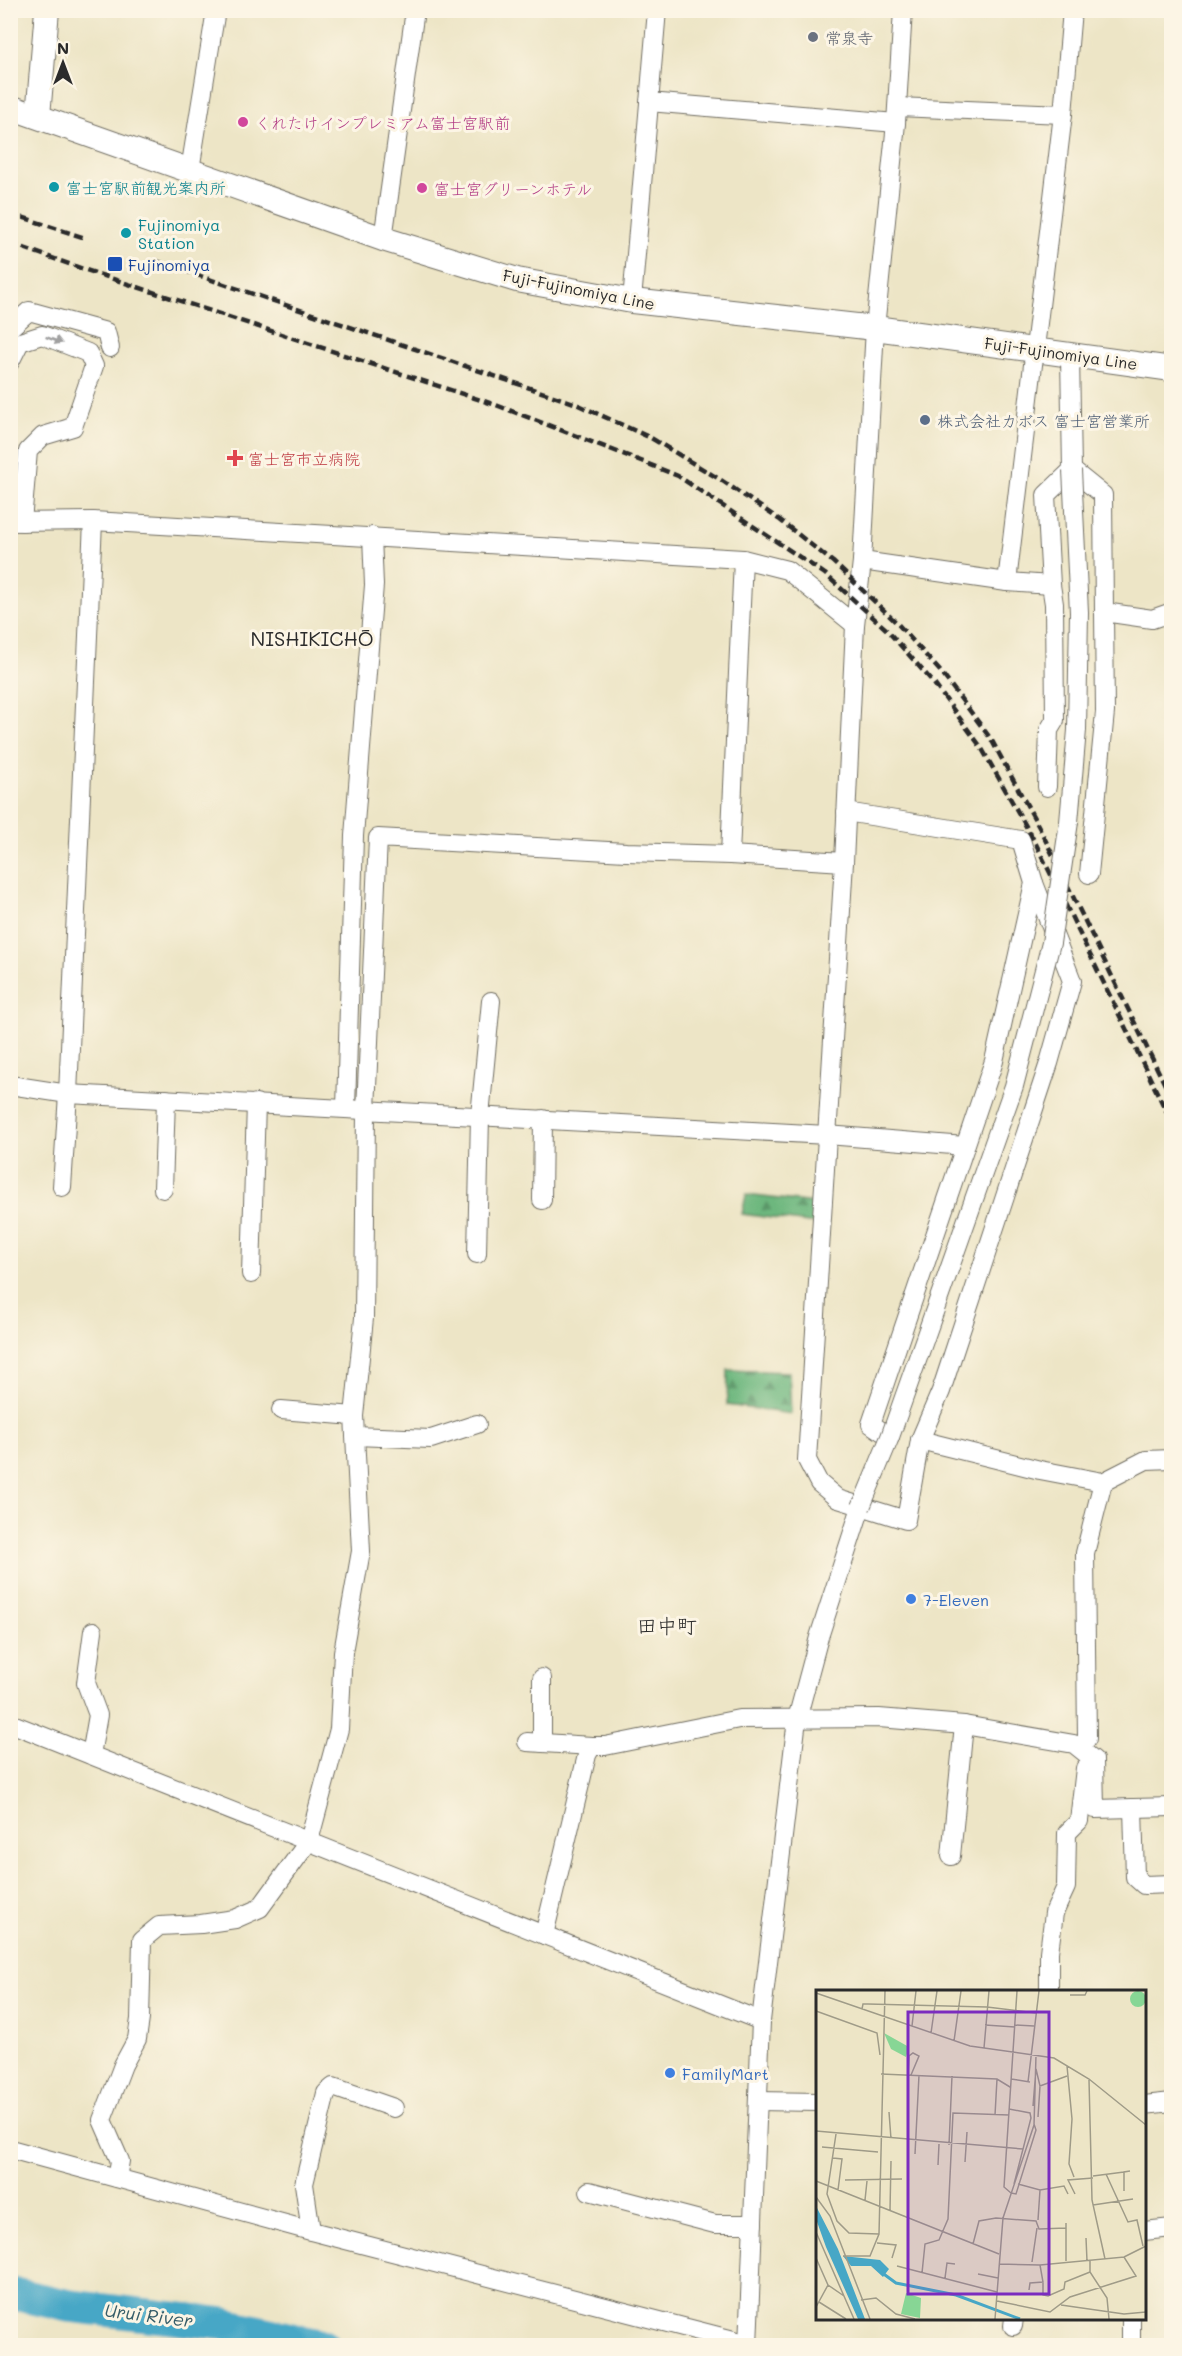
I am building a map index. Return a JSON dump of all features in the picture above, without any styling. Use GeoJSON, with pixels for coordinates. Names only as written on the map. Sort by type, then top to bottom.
{"type":"FeatureCollection","features":[{"type":"Feature","properties":{"kind":"main road"},"geometry":{"type":"LineString","coordinates":[[38,116],[47,10]]}},
{"type":"Feature","properties":{"kind":"main road","name":"Fuji-Fujinomiya Line"},"geometry":{"type":"LineString","coordinates":[[10,107],[383,239],[517,280],[632,301],[875,328],[1172,369]]}},
{"type":"Feature","properties":{"kind":"street"},"geometry":{"type":"LineString","coordinates":[[189,170],[216,10]]}},
{"type":"Feature","properties":{"kind":"street"},"geometry":{"type":"LineString","coordinates":[[383,239],[415,10]]}},
{"type":"Feature","properties":{"kind":"street"},"geometry":{"type":"LineString","coordinates":[[632,301],[657,10]]}},
{"type":"Feature","properties":{"kind":"street"},"geometry":{"type":"LineString","coordinates":[[846,812],[1021,840],[1034,882],[1072,981],[1049,1063],[941,1391],[920,1440],[906,1520],[838,1499],[819,1483],[807,1460],[844,862],[846,812],[855,625],[862,561],[875,328],[897,115],[903,10]]}},
{"type":"Feature","properties":{"kind":"street"},"geometry":{"type":"LineString","coordinates":[[1007,582],[1063,114],[1072,10]]}},
{"type":"Feature","properties":{"kind":"street"},"geometry":{"type":"LineString","coordinates":[[649,102],[897,115],[1063,114]]}},
{"type":"Feature","properties":{"kind":"street"},"geometry":{"type":"LineString","coordinates":[[10,328],[28,311],[106,332],[110,348]]}},
{"type":"Feature","properties":{"kind":"street"},"geometry":{"type":"LineString","coordinates":[[10,362],[20,342],[42,336],[88,353],[94,366],[73,427],[43,436],[28,451],[16,522],[93,521],[743,559],[787,570],[855,625]]}},
{"type":"Feature","properties":{"kind":"street"},"geometry":{"type":"LineString","coordinates":[[10,2149],[748,2345],[761,2021],[797,1719],[819,1637],[861,1507],[890,1437],[1014,1086],[1051,943],[1070,822],[1077,730],[1079,612],[1072,470],[1070,356]]}},
{"type":"Feature","properties":{"kind":"street"},"geometry":{"type":"LineString","coordinates":[[1047,787],[1049,730],[1055,720],[1054,604],[1046,495],[1072,470]]}},
{"type":"Feature","properties":{"kind":"street"},"geometry":{"type":"LineString","coordinates":[[1072,470],[1103,495],[1105,712],[1089,874]]}},
{"type":"Feature","properties":{"kind":"street"},"geometry":{"type":"LineString","coordinates":[[62,1187],[93,521]]}},
{"type":"Feature","properties":{"kind":"street"},"geometry":{"type":"LineString","coordinates":[[346,1108],[354,836],[374,585],[372,536]]}},
{"type":"Feature","properties":{"kind":"street"},"geometry":{"type":"LineString","coordinates":[[730,855],[743,559]]}},
{"type":"Feature","properties":{"kind":"street"},"geometry":{"type":"LineString","coordinates":[[862,561],[1007,582],[1051,585]]}},
{"type":"Feature","properties":{"kind":"street"},"geometry":{"type":"LineString","coordinates":[[1104,612],[1152,619],[1172,612]]}},
{"type":"Feature","properties":{"kind":"street"},"geometry":{"type":"LineString","coordinates":[[117,2178],[120,2161],[102,2120],[123,2066],[137,2039],[140,2019],[142,1940],[159,1926],[201,1924],[234,1919],[260,1908],[309,1841],[339,1729],[343,1652],[361,1551],[354,1416],[364,1318],[366,1110],[378,838],[844,862]]}},
{"type":"Feature","properties":{"kind":"street"},"geometry":{"type":"LineString","coordinates":[[890,1437],[871,1424],[994,1061],[1034,882]]}},
{"type":"Feature","properties":{"kind":"street"},"geometry":{"type":"LineString","coordinates":[[477,1254],[480,1116],[491,1000]]}},
{"type":"Feature","properties":{"kind":"street"},"geometry":{"type":"LineString","coordinates":[[10,1085],[68,1094],[827,1135],[965,1146]]}},
{"type":"Feature","properties":{"kind":"street"},"geometry":{"type":"LineString","coordinates":[[163,1189],[166,1099]]}},
{"type":"Feature","properties":{"kind":"street"},"geometry":{"type":"LineString","coordinates":[[251,1274],[256,1103]]}},
{"type":"Feature","properties":{"kind":"street"},"geometry":{"type":"LineString","coordinates":[[542,1200],[543,1119]]}},
{"type":"Feature","properties":{"kind":"street"},"geometry":{"type":"LineString","coordinates":[[281,1410],[354,1416]]}},
{"type":"Feature","properties":{"kind":"street"},"geometry":{"type":"LineString","coordinates":[[356,1436],[431,1439],[477,1424]]}},
{"type":"Feature","properties":{"kind":"street"},"geometry":{"type":"LineString","coordinates":[[920,1440],[1040,1470],[1103,1482],[1146,1460],[1172,1459]]}},
{"type":"Feature","properties":{"kind":"street"},"geometry":{"type":"LineString","coordinates":[[1087,1739],[1085,1553],[1103,1482]]}},
{"type":"Feature","properties":{"kind":"street"},"geometry":{"type":"LineString","coordinates":[[91,1755],[98,1715],[86,1683],[93,1630]]}},
{"type":"Feature","properties":{"kind":"street"},"geometry":{"type":"LineString","coordinates":[[542,1678],[534,1742],[605,1746],[739,1719],[879,1718],[964,1725],[1074,1744],[1094,1760],[1095,1809],[1172,1808]]}},
{"type":"Feature","properties":{"kind":"street"},"geometry":{"type":"LineString","coordinates":[[10,1723],[761,2021]]}},
{"type":"Feature","properties":{"kind":"street"},"geometry":{"type":"LineString","coordinates":[[951,1856],[964,1725]]}},
{"type":"Feature","properties":{"kind":"street"},"geometry":{"type":"LineString","coordinates":[[544,1935],[587,1755],[592,1746]]}},
{"type":"Feature","properties":{"kind":"street"},"geometry":{"type":"LineString","coordinates":[[1049,1990],[1049,1952],[1054,1912],[1066,1887],[1067,1833],[1079,1821],[1086,1766]]}},
{"type":"Feature","properties":{"kind":"street"},"geometry":{"type":"LineString","coordinates":[[1133,1808],[1135,1877],[1144,1885],[1172,1884]]}},
{"type":"Feature","properties":{"kind":"street"},"geometry":{"type":"LineString","coordinates":[[312,2231],[304,2184],[326,2093],[333,2086],[394,2108]]}},
{"type":"Feature","properties":{"kind":"street"},"geometry":{"type":"LineString","coordinates":[[758,2101],[816,2102]]}},
{"type":"Feature","properties":{"kind":"street"},"geometry":{"type":"LineString","coordinates":[[1146,2105],[1172,2102]]}},
{"type":"Feature","properties":{"kind":"street"},"geometry":{"type":"LineString","coordinates":[[589,2191],[715,2224],[753,2224]]}},
{"type":"Feature","properties":{"kind":"street"},"geometry":{"type":"LineString","coordinates":[[1146,2231],[1172,2228]]}},
{"type":"Feature","properties":{"kind":"street"},"geometry":{"type":"LineString","coordinates":[[1131,2320],[1131,2346]]}},
{"type":"Feature","properties":{"kind":"green space"},"geometry":{"type":"Polygon","coordinates":[[[746,1195],[814,1203],[815,1224],[742,1214],[746,1195]]]}},
{"type":"Feature","properties":{"kind":"green space"},"geometry":{"type":"Polygon","coordinates":[[[728,1370],[789,1372],[791,1414],[727,1405],[728,1370]]]}},
{"type":"Feature","properties":{"kind":"waterway","name":"Urui River"},"geometry":{"type":"LineString","coordinates":[[10,2293],[70,2306],[225,2324],[323,2346]]}},
{"type":"Feature","properties":{"kind":"railway"},"geometry":{"type":"LineString","coordinates":[[10,213],[85,238]]}},
{"type":"Feature","properties":{"kind":"railway"},"geometry":{"type":"LineString","coordinates":[[10,243],[496,405],[678,476],[825,574],[886,629],[932,681],[981,747],[1035,842],[1172,1123]]}},
{"type":"Feature","properties":{"kind":"railway"},"geometry":{"type":"LineString","coordinates":[[156,261],[574,403],[651,438],[721,480],[780,520],[833,562],[896,622],[940,671],[991,739],[1040,829],[1172,1099]]}},
{"type":"Feature","properties":{"kind":"place","name":"常泉寺"},"geometry":{"type":"Point","coordinates":[813,37]}},
{"type":"Feature","properties":{"kind":"place","name":"くれたけインプレミアム富士宮駅前"},"geometry":{"type":"Point","coordinates":[243,122]}},
{"type":"Feature","properties":{"kind":"place","name":"富士宮駅前観光案内所"},"geometry":{"type":"Point","coordinates":[54,187]}},
{"type":"Feature","properties":{"kind":"place","name":"富士宮グリーンホテル"},"geometry":{"type":"Point","coordinates":[422,188]}},
{"type":"Feature","properties":{"kind":"place","name":"Fujinomiya Station"},"geometry":{"type":"Point","coordinates":[126,233]}},
{"type":"Feature","properties":{"kind":"place","name":"Fujinomiya"},"geometry":{"type":"Point","coordinates":[115,264]}},
{"type":"Feature","properties":{"kind":"place","name":"株式会社カボス 富士宮営業所"},"geometry":{"type":"Point","coordinates":[925,420]}},
{"type":"Feature","properties":{"kind":"place","name":"富士宮市立病院"},"geometry":{"type":"Point","coordinates":[235,458]}},
{"type":"Feature","properties":{"kind":"place","name":"7-Eleven"},"geometry":{"type":"Point","coordinates":[911,1599]}},
{"type":"Feature","properties":{"kind":"place","name":"FamilyMart"},"geometry":{"type":"Point","coordinates":[670,2073]}},
{"type":"Feature","properties":{"kind":"district","name":"NISHIKICHŌ"},"geometry":{"type":"Point","coordinates":[312,638]}},
{"type":"Feature","properties":{"kind":"district","name":"田中町"},"geometry":{"type":"Point","coordinates":[667,1625]}}]}
